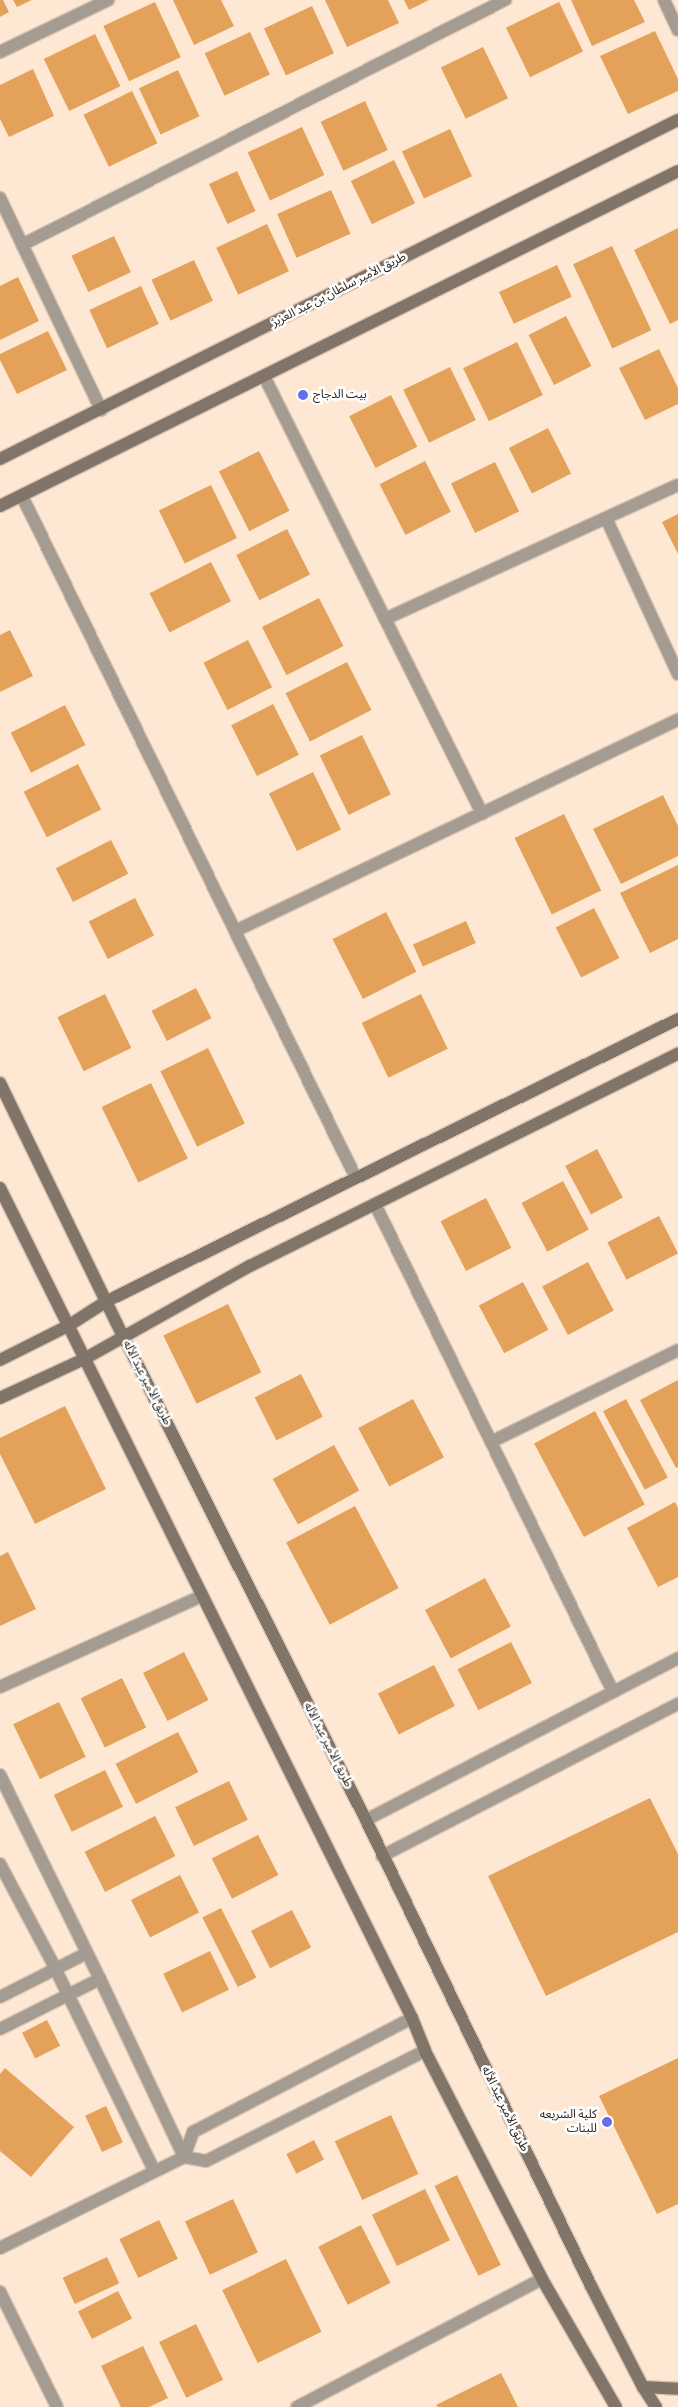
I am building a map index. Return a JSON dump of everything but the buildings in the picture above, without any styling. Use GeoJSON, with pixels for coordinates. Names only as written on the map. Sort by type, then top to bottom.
{"type":"FeatureCollection","features":[{"type":"Feature","properties":{"kind":"street"},"geometry":{"type":"LineString","coordinates":[[0,52],[108,0]]}},
{"type":"Feature","properties":{"kind":"street"},"geometry":{"type":"LineString","coordinates":[[22,245],[505,0]]}},
{"type":"Feature","properties":{"kind":"street"},"geometry":{"type":"LineString","coordinates":[[664,0],[678,30]]}},
{"type":"Feature","properties":{"kind":"street","name":"طريق الأمير سلطان بن عبد العزيز"},"geometry":{"type":"LineString","coordinates":[[0,459],[678,120]]}},
{"type":"Feature","properties":{"kind":"street"},"geometry":{"type":"LineString","coordinates":[[0,506],[678,171]]}},
{"type":"Feature","properties":{"kind":"street"},"geometry":{"type":"LineString","coordinates":[[0,198],[101,410]]}},
{"type":"Feature","properties":{"kind":"street"},"geometry":{"type":"LineString","coordinates":[[264,376],[482,814]]}},
{"type":"Feature","properties":{"kind":"street"},"geometry":{"type":"LineString","coordinates":[[384,618],[678,485]]}},
{"type":"Feature","properties":{"kind":"street"},"geometry":{"type":"LineString","coordinates":[[22,496],[356,1178]]}},
{"type":"Feature","properties":{"kind":"street"},"geometry":{"type":"LineString","coordinates":[[606,518],[678,674]]}},
{"type":"Feature","properties":{"kind":"street"},"geometry":{"type":"LineString","coordinates":[[235,931],[678,720]]}},
{"type":"Feature","properties":{"kind":"street"},"geometry":{"type":"LineString","coordinates":[[0,1360],[68,1326],[107,1301],[678,1019]]}},
{"type":"Feature","properties":{"kind":"street"},"geometry":{"type":"LineString","coordinates":[[0,1398],[124,1338],[250,1266],[678,1054]]}},
{"type":"Feature","properties":{"kind":"street","name":"طريق الأمير عبد الأله"},"geometry":{"type":"LineString","coordinates":[[0,1083],[124,1338],[366,1820],[590,2284],[643,2387],[656,2407]]}},
{"type":"Feature","properties":{"kind":"street"},"geometry":{"type":"LineString","coordinates":[[0,1188],[412,2018],[425,2051],[542,2279],[616,2407]]}},
{"type":"Feature","properties":{"kind":"street"},"geometry":{"type":"LineString","coordinates":[[375,1204],[613,1692]]}},
{"type":"Feature","properties":{"kind":"street"},"geometry":{"type":"LineString","coordinates":[[491,1442],[678,1350]]}},
{"type":"Feature","properties":{"kind":"street"},"geometry":{"type":"LineString","coordinates":[[0,1687],[202,1596]]}},
{"type":"Feature","properties":{"kind":"street"},"geometry":{"type":"LineString","coordinates":[[366,1820],[678,1658]]}},
{"type":"Feature","properties":{"kind":"street"},"geometry":{"type":"LineString","coordinates":[[382,1856],[678,1704]]}},
{"type":"Feature","properties":{"kind":"street"},"geometry":{"type":"LineString","coordinates":[[0,1775],[88,1953],[184,2157]]}},
{"type":"Feature","properties":{"kind":"street"},"geometry":{"type":"LineString","coordinates":[[0,1864],[55,1969],[154,2170]]}},
{"type":"Feature","properties":{"kind":"street"},"geometry":{"type":"LineString","coordinates":[[0,1997],[88,1953]]}},
{"type":"Feature","properties":{"kind":"street"},"geometry":{"type":"LineString","coordinates":[[0,2029],[100,1979]]}},
{"type":"Feature","properties":{"kind":"street"},"geometry":{"type":"LineString","coordinates":[[184,2157],[193,2132],[412,2018]]}},
{"type":"Feature","properties":{"kind":"street"},"geometry":{"type":"LineString","coordinates":[[0,2248],[154,2170],[184,2157],[206,2161],[425,2051]]}},
{"type":"Feature","properties":{"kind":"street"},"geometry":{"type":"LineString","coordinates":[[297,2407],[542,2279]]}},
{"type":"Feature","properties":{"kind":"street"},"geometry":{"type":"LineString","coordinates":[[0,2292],[57,2407]]}},
{"type":"Feature","properties":{"kind":"street"},"geometry":{"type":"LineString","coordinates":[[643,2387],[678,2389]]}},
{"type":"Feature","properties":{"kind":"place","name":"بيت الدجاج"},"geometry":{"type":"Point","coordinates":[303,395]}},
{"type":"Feature","properties":{"kind":"place","name":"كلية الشريعه للبنات"},"geometry":{"type":"Point","coordinates":[607,2122]}}]}
